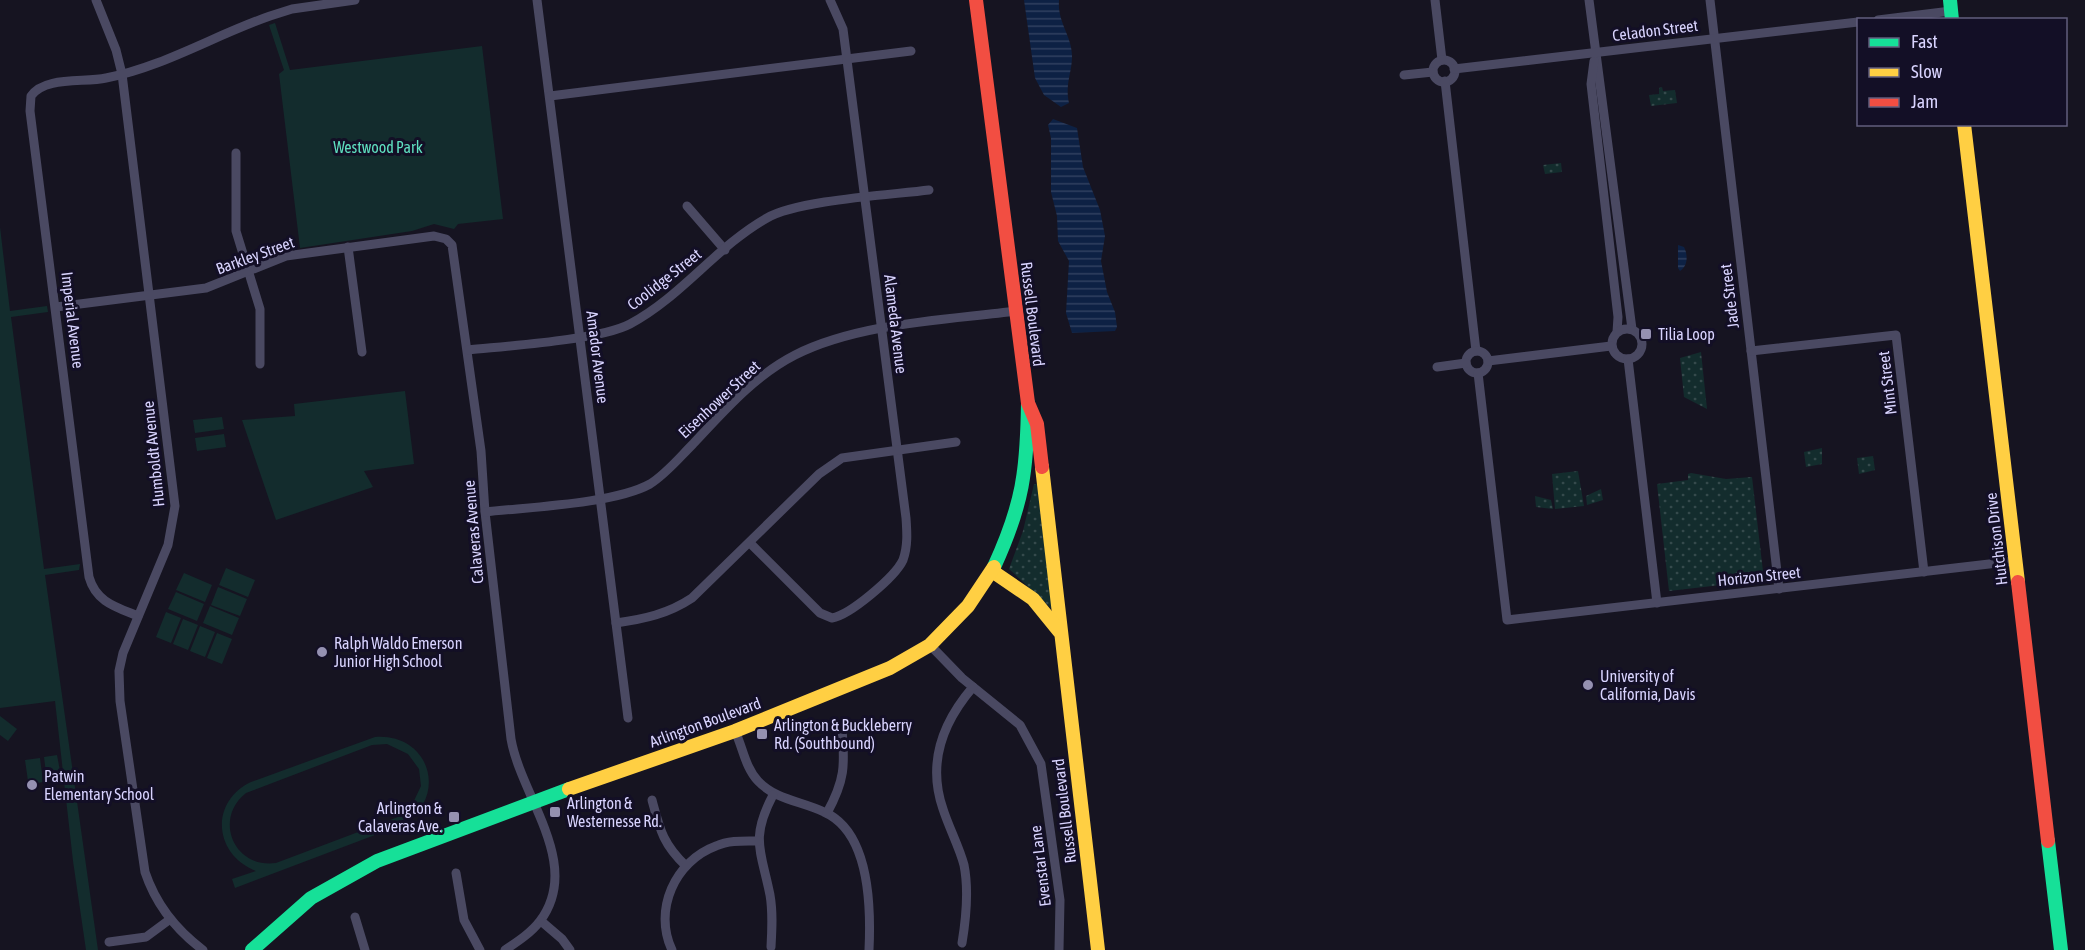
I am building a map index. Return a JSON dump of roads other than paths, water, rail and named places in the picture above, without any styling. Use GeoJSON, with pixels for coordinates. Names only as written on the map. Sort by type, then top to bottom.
{"type":"FeatureCollection","features":[{"type":"Feature","properties":{"kind":"street","name":"Humboldt Avenue"},"geometry":{"type":"LineString","coordinates":[[96,0],[116,50],[122,74],[175,506],[168,545],[121,662],[120,701],[143,864],[150,889],[170,920],[203,950]]}},
{"type":"Feature","properties":{"kind":"street"},"geometry":{"type":"LineString","coordinates":[[122,74],[270,16],[314,5],[355,0]]}},
{"type":"Feature","properties":{"kind":"street","name":"Amador Avenue"},"geometry":{"type":"LineString","coordinates":[[537,0],[628,718]]}},
{"type":"Feature","properties":{"kind":"street","name":"Alameda Avenue"},"geometry":{"type":"LineString","coordinates":[[750,543],[820,613],[832,618],[845,614],[888,579],[902,561],[907,535],[843,29],[830,0]]}},
{"type":"Feature","properties":{"kind":"street","name":"Russell Boulevard"},"geometry":{"type":"LineString","coordinates":[[976,0],[1028,403],[1037,424],[1059,614],[1059,632],[1098,950]]}},
{"type":"Feature","properties":{"kind":"street"},"geometry":{"type":"LineString","coordinates":[[1435,0],[1442,60]]}},
{"type":"Feature","properties":{"kind":"street"},"geometry":{"type":"LineString","coordinates":[[1589,0],[1632,329],[1640,335],[1642,345],[1638,355],[1628,359],[1616,355],[1611,346]]}},
{"type":"Feature","properties":{"kind":"street","name":"Jade Street"},"geometry":{"type":"LineString","coordinates":[[1710,0],[1779,589]]}},
{"type":"Feature","properties":{"kind":"street"},"geometry":{"type":"LineString","coordinates":[[1893,18],[1951,10]]}},
{"type":"Feature","properties":{"kind":"street","name":"Celadon Street"},"geometry":{"type":"LineString","coordinates":[[1454,69],[1857,22]]}},
{"type":"Feature","properties":{"kind":"street"},"geometry":{"type":"LineString","coordinates":[[550,96],[911,51]]}},
{"type":"Feature","properties":{"kind":"street"},"geometry":{"type":"LineString","coordinates":[[1595,52],[1591,84],[1618,317],[1617,332],[1611,346]]}},
{"type":"Feature","properties":{"kind":"street"},"geometry":{"type":"LineString","coordinates":[[1442,60],[1449,61],[1454,69],[1452,77],[1444,81],[1436,78],[1433,72],[1436,63],[1442,60]]}},
{"type":"Feature","properties":{"kind":"street"},"geometry":{"type":"LineString","coordinates":[[1404,75],[1433,72]]}},
{"type":"Feature","properties":{"kind":"street","name":"Imperial Avenue"},"geometry":{"type":"LineString","coordinates":[[122,74],[46,85],[31,96],[30,111],[89,577],[95,592],[102,600],[138,616]]}},
{"type":"Feature","properties":{"kind":"street"},"geometry":{"type":"LineString","coordinates":[[1444,81],[1476,351]]}},
{"type":"Feature","properties":{"kind":"street","name":"Hutchison Drive"},"geometry":{"type":"LineString","coordinates":[[1964,126],[2061,950]]}},
{"type":"Feature","properties":{"kind":"street"},"geometry":{"type":"LineString","coordinates":[[236,153],[236,231],[260,309],[260,364]]}},
{"type":"Feature","properties":{"kind":"street","name":"Coolidge Street"},"geometry":{"type":"LineString","coordinates":[[468,350],[581,336],[629,325],[657,306],[768,217],[808,206],[929,190]]}},
{"type":"Feature","properties":{"kind":"street"},"geometry":{"type":"LineString","coordinates":[[687,206],[724,250]]}},
{"type":"Feature","properties":{"kind":"street","name":"Barkley Street"},"geometry":{"type":"LineString","coordinates":[[56,308],[206,288],[286,256],[348,247],[438,236],[450,243],[455,254]]}},
{"type":"Feature","properties":{"kind":"street"},"geometry":{"type":"LineString","coordinates":[[348,247],[362,352]]}},
{"type":"Feature","properties":{"kind":"street","name":"Calaveras Avenue"},"geometry":{"type":"LineString","coordinates":[[455,254],[481,451],[485,512],[511,739],[517,764],[554,861],[555,880],[541,921]]}},
{"type":"Feature","properties":{"kind":"street","name":"Eisenhower Street"},"geometry":{"type":"LineString","coordinates":[[485,512],[601,498],[633,491],[656,480],[743,393],[778,365],[831,339],[882,329],[1016,311]]}},
{"type":"Feature","properties":{"kind":"street"},"geometry":{"type":"LineString","coordinates":[[1617,332],[1632,329]]}},
{"type":"Feature","properties":{"kind":"street","name":"Mint Street"},"geometry":{"type":"LineString","coordinates":[[1751,351],[1896,335],[1924,572]]}},
{"type":"Feature","properties":{"kind":"street"},"geometry":{"type":"LineString","coordinates":[[1488,361],[1611,346]]}},
{"type":"Feature","properties":{"kind":"street"},"geometry":{"type":"LineString","coordinates":[[1476,351],[1483,352],[1488,361],[1486,367],[1478,372],[1469,369],[1466,363],[1468,356],[1476,351]]}},
{"type":"Feature","properties":{"kind":"street"},"geometry":{"type":"LineString","coordinates":[[1628,359],[1657,603]]}},
{"type":"Feature","properties":{"kind":"street"},"geometry":{"type":"LineString","coordinates":[[1437,366],[1466,363]]}},
{"type":"Feature","properties":{"kind":"street","name":"Horizon Street"},"geometry":{"type":"LineString","coordinates":[[1478,372],[1507,620],[2015,561]]}},
{"type":"Feature","properties":{"kind":"street","name":"Arlington Boulevard"},"geometry":{"type":"LineString","coordinates":[[252,950],[311,898],[350,874],[394,854],[632,765],[735,731],[890,668],[930,645],[957,620],[992,571],[1009,534],[1021,498],[1027,459],[1028,403]]}},
{"type":"Feature","properties":{"kind":"street"},"geometry":{"type":"LineString","coordinates":[[616,623],[648,619],[683,604],[711,583],[829,466],[842,458],[897,448],[956,442]]}},
{"type":"Feature","properties":{"kind":"street"},"geometry":{"type":"LineString","coordinates":[[992,571],[1033,599],[1059,632]]}},
{"type":"Feature","properties":{"kind":"street","name":"Evenstar Lane"},"geometry":{"type":"LineString","coordinates":[[930,645],[973,687],[1020,725],[1041,764],[1060,900],[1059,950]]}},
{"type":"Feature","properties":{"kind":"street"},"geometry":{"type":"LineString","coordinates":[[962,944],[966,900],[964,868],[938,794],[936,765],[943,730],[973,687]]}},
{"type":"Feature","properties":{"kind":"street"},"geometry":{"type":"LineString","coordinates":[[827,813],[841,786],[845,769],[842,729]]}},
{"type":"Feature","properties":{"kind":"street"},"geometry":{"type":"LineString","coordinates":[[735,731],[753,775],[773,795],[827,813],[848,833],[861,857],[869,912],[869,950]]}},
{"type":"Feature","properties":{"kind":"street"},"geometry":{"type":"LineString","coordinates":[[771,947],[771,903],[758,841],[762,820],[773,795]]}},
{"type":"Feature","properties":{"kind":"street"},"geometry":{"type":"LineString","coordinates":[[652,800],[662,837],[686,866]]}},
{"type":"Feature","properties":{"kind":"street"},"geometry":{"type":"LineString","coordinates":[[672,950],[665,926],[665,909],[672,886],[686,866],[714,846],[729,842],[758,841]]}},
{"type":"Feature","properties":{"kind":"street"},"geometry":{"type":"LineString","coordinates":[[456,873],[464,920],[480,950]]}},
{"type":"Feature","properties":{"kind":"street"},"geometry":{"type":"LineString","coordinates":[[355,917],[365,950]]}},
{"type":"Feature","properties":{"kind":"street"},"geometry":{"type":"LineString","coordinates":[[109,942],[146,937],[170,920]]}},
{"type":"Feature","properties":{"kind":"street"},"geometry":{"type":"LineString","coordinates":[[505,950],[541,921],[562,939],[570,950]]}},
{"type":"Feature","properties":{"kind":"water"},"geometry":{"type":"Polygon","coordinates":[[[1024,0],[1059,0],[1060,15],[1070,42],[1072,56],[1068,90],[1069,103],[1061,107],[1044,95],[1035,78],[1024,0]]]}},
{"type":"Feature","properties":{"kind":"water"},"geometry":{"type":"Polygon","coordinates":[[[1053,119],[1077,128],[1083,167],[1100,210],[1105,236],[1101,261],[1107,292],[1115,312],[1117,327],[1115,331],[1072,333],[1066,313],[1069,261],[1058,241],[1057,216],[1051,192],[1051,138],[1048,125],[1053,119]]]}},
{"type":"Feature","properties":{"kind":"water"},"geometry":{"type":"Polygon","coordinates":[[[1678,245],[1684,247],[1687,257],[1685,266],[1680,271],[1678,268],[1678,245]]]}},
{"type":"Feature","properties":{"kind":"place","name":"Tilia Loop"},"geometry":{"type":"Point","coordinates":[1646,334]}},
{"type":"Feature","properties":{"kind":"place","name":"Ralph Waldo Emerson Junior High School"},"geometry":{"type":"Point","coordinates":[322,652]}},
{"type":"Feature","properties":{"kind":"place","name":"University of California, Davis"},"geometry":{"type":"Point","coordinates":[1588,685]}},
{"type":"Feature","properties":{"kind":"place","name":"Arlington & Buckleberry Rd. (Southbound)"},"geometry":{"type":"Point","coordinates":[762,734]}},
{"type":"Feature","properties":{"kind":"place","name":"Patwin Elementary School"},"geometry":{"type":"Point","coordinates":[32,785]}},
{"type":"Feature","properties":{"kind":"place","name":"Arlington & Westernesse Rd."},"geometry":{"type":"Point","coordinates":[555,812]}},
{"type":"Feature","properties":{"kind":"place","name":"Arlington & Calaveras Ave."},"geometry":{"type":"Point","coordinates":[454,817]}},
{"type":"Feature","properties":{"kind":"park label","name":"Westwood Park"},"geometry":{"type":"Point","coordinates":[378,147]}}]}
